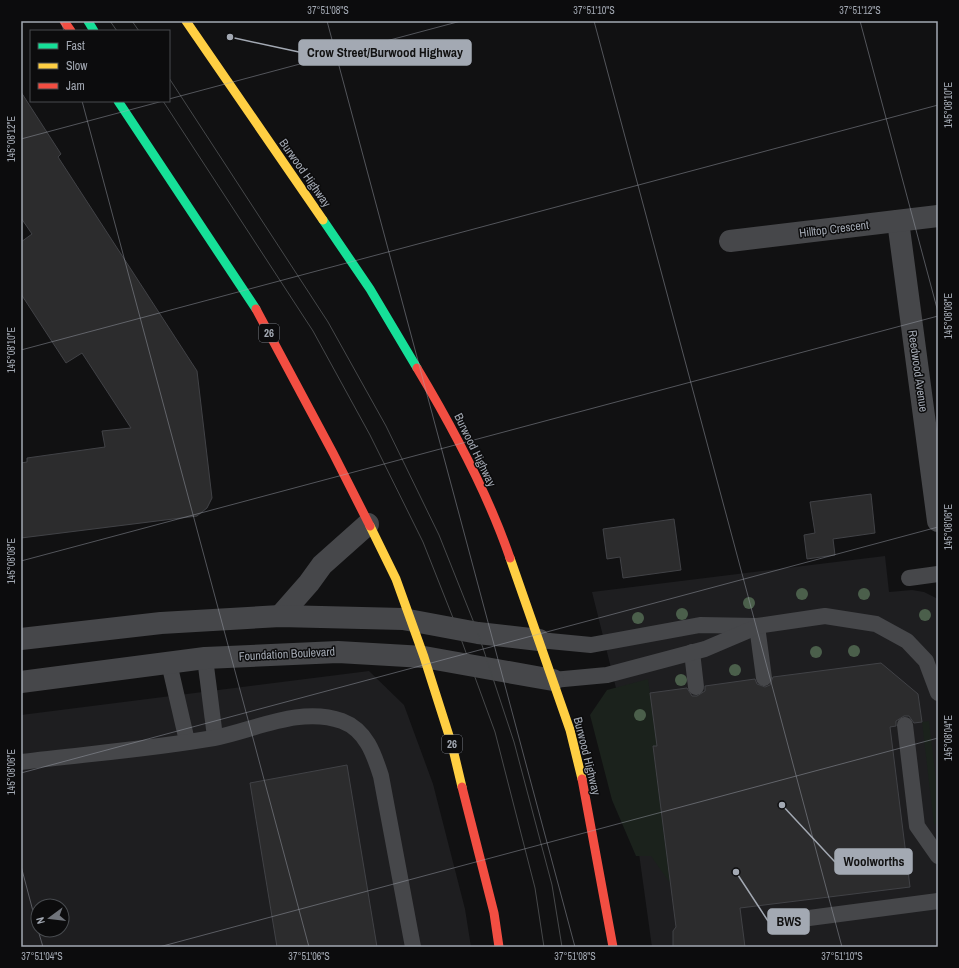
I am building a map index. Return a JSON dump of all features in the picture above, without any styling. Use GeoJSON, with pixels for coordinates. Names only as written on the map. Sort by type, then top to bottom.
{"type":"FeatureCollection","features":[{"type":"Feature","properties":{"kind":"highway"},"geometry":{"type":"LineString","coordinates":[[64,21],[70,30]]}},
{"type":"Feature","properties":{"kind":"highway"},"geometry":{"type":"LineString","coordinates":[[88,21],[93,30]]}},
{"type":"Feature","properties":{"kind":"highway","name":"Burwood Highway"},"geometry":{"type":"LineString","coordinates":[[186,21],[353,262],[432,393],[463,449],[501,534],[568,724],[584,786],[613,947]]}},
{"type":"Feature","properties":{"kind":"highway","name":"26"},"geometry":{"type":"LineString","coordinates":[[119,102],[255,308],[396,579],[424,657],[454,752],[494,913],[499,947]]}},
{"type":"Feature","properties":{"kind":"street","name":"Hilltop Crescent"},"geometry":{"type":"LineString","coordinates":[[730,241],[938,216]]}},
{"type":"Feature","properties":{"kind":"street","name":"Reedwood Avenue"},"geometry":{"type":"LineString","coordinates":[[898,221],[938,521]]}},
{"type":"Feature","properties":{"kind":"street"},"geometry":{"type":"LineString","coordinates":[[280,616],[309,583],[322,565],[368,524]]}},
{"type":"Feature","properties":{"kind":"street"},"geometry":{"type":"LineString","coordinates":[[21,639],[161,623],[280,616],[403,618],[411,621],[478,633],[539,640]]}},
{"type":"Feature","properties":{"kind":"street","name":"Foundation Boulevard"},"geometry":{"type":"LineString","coordinates":[[21,682],[206,658],[338,652],[424,657],[553,680]]}},
{"type":"Feature","properties":{"kind":"lane"},"geometry":{"type":"LineString","coordinates":[[909,578],[938,574]]}},
{"type":"Feature","properties":{"kind":"lane"},"geometry":{"type":"LineString","coordinates":[[539,640],[591,645],[700,625],[757,626],[825,616],[876,624],[907,641],[926,661],[938,694]]}},
{"type":"Feature","properties":{"kind":"lane"},"geometry":{"type":"LineString","coordinates":[[553,680],[599,676],[705,649],[757,626]]}},
{"type":"Feature","properties":{"kind":"lane"},"geometry":{"type":"LineString","coordinates":[[757,626],[764,678]]}},
{"type":"Feature","properties":{"kind":"lane"},"geometry":{"type":"LineString","coordinates":[[692,652],[696,687]]}},
{"type":"Feature","properties":{"kind":"lane"},"geometry":{"type":"LineString","coordinates":[[206,658],[215,737]]}},
{"type":"Feature","properties":{"kind":"lane"},"geometry":{"type":"LineString","coordinates":[[169,663],[187,741]]}},
{"type":"Feature","properties":{"kind":"lane"},"geometry":{"type":"LineString","coordinates":[[21,762],[215,737],[280,720],[319,717],[342,721],[363,735],[373,752],[381,776],[413,947]]}},
{"type":"Feature","properties":{"kind":"lane"},"geometry":{"type":"LineString","coordinates":[[905,724],[917,826],[938,856]]}},
{"type":"Feature","properties":{"kind":"lane"},"geometry":{"type":"LineString","coordinates":[[794,920],[938,901]]}},
{"type":"Feature","properties":{"kind":"shaded area"},"geometry":{"type":"Polygon","coordinates":[[[885,556],[889,592],[912,590],[924,592],[938,599],[938,947],[652,947],[616,688],[592,592],[885,556]]]}},
{"type":"Feature","properties":{"kind":"shaded area"},"geometry":{"type":"Polygon","coordinates":[[[369,671],[404,705],[433,784],[465,909],[471,947],[21,947],[21,715],[369,671]]]}},
{"type":"Feature","properties":{"kind":"shaded area"},"geometry":{"type":"Polygon","coordinates":[[[648,679],[657,746],[653,747],[670,883],[651,856],[636,856],[612,800],[590,715],[607,690],[648,679]]]}},
{"type":"Feature","properties":{"kind":"shaded area"},"geometry":{"type":"Polygon","coordinates":[[[929,721],[938,797],[938,822],[934,825],[922,722],[929,721]]]}},
{"type":"Feature","properties":{"kind":"building"},"geometry":{"type":"Polygon","coordinates":[[[21,92],[61,154],[58,157],[197,371],[212,498],[207,508],[197,516],[21,538],[21,463],[27,462],[27,458],[105,447],[102,431],[131,428],[82,353],[66,363],[21,294],[21,242],[32,234],[21,218],[21,92]]]}},
{"type":"Feature","properties":{"kind":"building"},"geometry":{"type":"Polygon","coordinates":[[[871,494],[875,533],[833,539],[835,555],[807,559],[804,535],[815,533],[810,502],[871,494]]]}},
{"type":"Feature","properties":{"kind":"building"},"geometry":{"type":"Polygon","coordinates":[[[674,519],[681,570],[623,578],[620,557],[607,559],[603,529],[674,519]]]}},
{"type":"Feature","properties":{"kind":"building"},"geometry":{"type":"Polygon","coordinates":[[[881,663],[918,694],[922,722],[914,723],[909,716],[904,716],[896,721],[896,726],[890,727],[910,887],[740,908],[745,947],[673,947],[673,931],[676,927],[653,746],[657,746],[650,693],[687,688],[692,696],[697,696],[705,691],[705,686],[755,679],[757,684],[765,687],[770,685],[773,677],[881,663]]]}},
{"type":"Feature","properties":{"kind":"building"},"geometry":{"type":"Polygon","coordinates":[[[347,765],[377,947],[277,947],[250,783],[347,765]]]}},
{"type":"Feature","properties":{"kind":"tram line"},"geometry":{"type":"LineString","coordinates":[[110,21],[116,30]]}},
{"type":"Feature","properties":{"kind":"tram line"},"geometry":{"type":"LineString","coordinates":[[132,21],[138,30]]}},
{"type":"Feature","properties":{"kind":"tram line"},"geometry":{"type":"LineString","coordinates":[[170,80],[328,322],[386,426],[439,535],[478,633],[514,742],[552,885],[562,947]]}},
{"type":"Feature","properties":{"kind":"tram line"},"geometry":{"type":"LineString","coordinates":[[164,102],[313,331],[370,435],[423,542],[457,628],[495,732],[535,888],[544,947]]}},
{"type":"Feature","properties":{"kind":"traffic: fast"},"geometry":{"type":"LineString","coordinates":[[88,21],[93,30]]}},
{"type":"Feature","properties":{"kind":"traffic: fast"},"geometry":{"type":"LineString","coordinates":[[119,102],[256,309]]}},
{"type":"Feature","properties":{"kind":"traffic: fast"},"geometry":{"type":"LineString","coordinates":[[323,220],[370,289],[417,368]]}},
{"type":"Feature","properties":{"kind":"traffic: slow"},"geometry":{"type":"LineString","coordinates":[[186,21],[323,220]]}},
{"type":"Feature","properties":{"kind":"traffic: slow"},"geometry":{"type":"LineString","coordinates":[[370,526],[396,579],[424,657],[452,745],[462,787]]}},
{"type":"Feature","properties":{"kind":"traffic: slow"},"geometry":{"type":"LineString","coordinates":[[510,558],[570,730],[582,779]]}},
{"type":"Feature","properties":{"kind":"traffic: jam"},"geometry":{"type":"LineString","coordinates":[[64,21],[70,30]]}},
{"type":"Feature","properties":{"kind":"traffic: jam"},"geometry":{"type":"LineString","coordinates":[[256,309],[370,526]]}},
{"type":"Feature","properties":{"kind":"traffic: jam"},"geometry":{"type":"LineString","coordinates":[[417,368],[480,484],[510,558]]}},
{"type":"Feature","properties":{"kind":"traffic: jam"},"geometry":{"type":"LineString","coordinates":[[582,779],[613,947]]}},
{"type":"Feature","properties":{"kind":"traffic: jam"},"geometry":{"type":"LineString","coordinates":[[462,787],[494,913],[499,947]]}},
{"type":"Feature","properties":{"kind":"place","name":"Crow Street/Burwood Highway"},"geometry":{"type":"Point","coordinates":[230,37]}},
{"type":"Feature","properties":{"kind":"place","name":"Woolworths"},"geometry":{"type":"Point","coordinates":[782,805]}},
{"type":"Feature","properties":{"kind":"place","name":"BWS"},"geometry":{"type":"Point","coordinates":[736,872]}}]}
